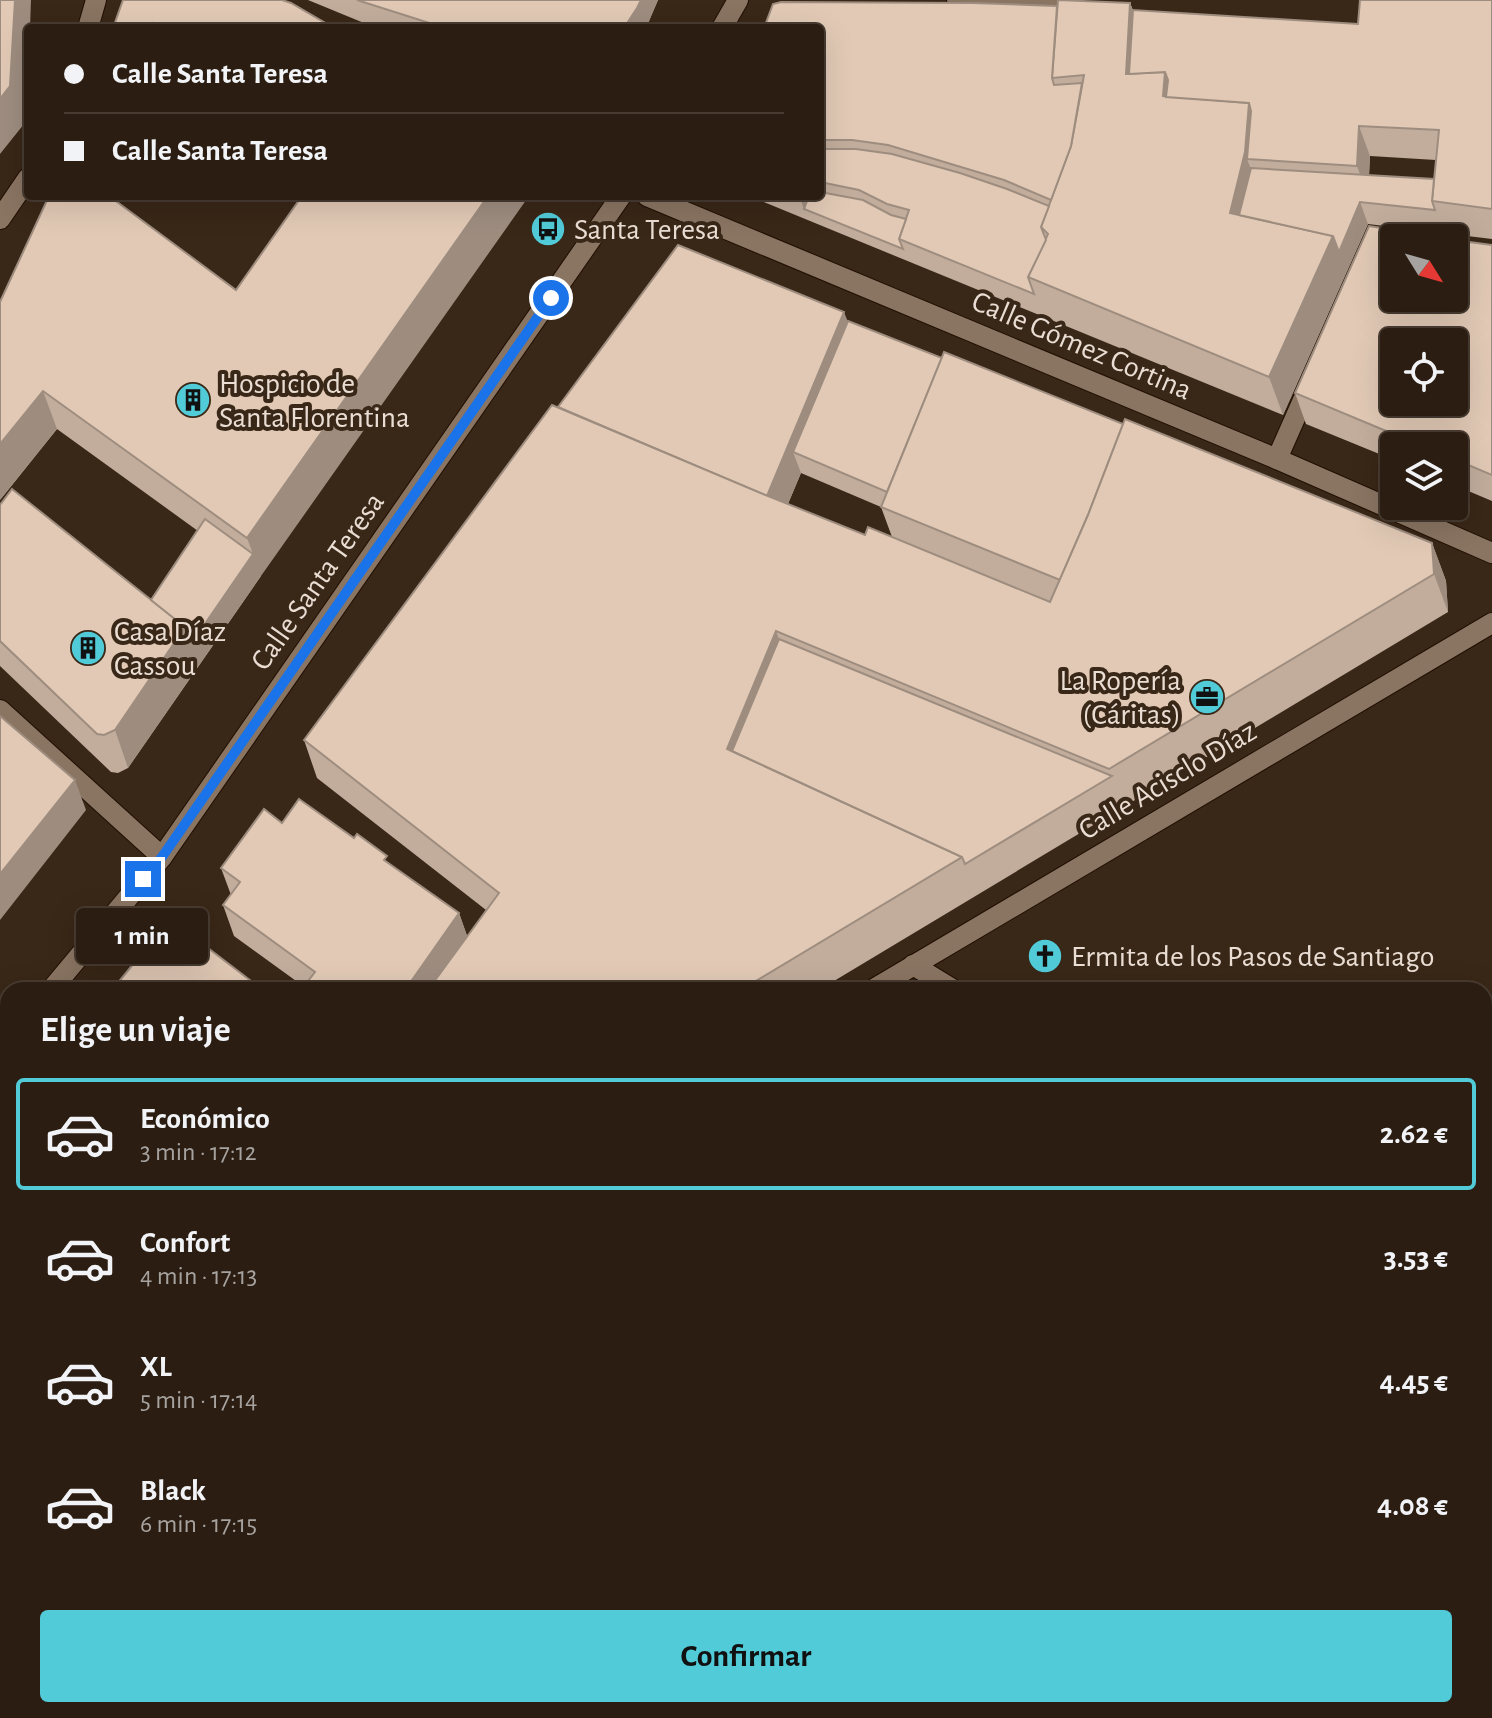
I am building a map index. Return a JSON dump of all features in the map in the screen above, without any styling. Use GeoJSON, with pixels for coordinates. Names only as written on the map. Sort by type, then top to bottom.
{"type":"FeatureCollection","features":[{"type":"Feature","properties":{"kind":"street"},"geometry":{"type":"LineString","coordinates":[[89,24],[96,0]]}},
{"type":"Feature","properties":{"kind":"street"},"geometry":{"type":"LineString","coordinates":[[724,24],[738,0]]}},
{"type":"Feature","properties":{"kind":"street"},"geometry":{"type":"LineString","coordinates":[[957,0],[1035,6],[1074,0]]}},
{"type":"Feature","properties":{"kind":"street"},"geometry":{"type":"LineString","coordinates":[[0,219],[24,184]]}},
{"type":"Feature","properties":{"kind":"street","name":"Calle Santa Teresa"},"geometry":{"type":"LineString","coordinates":[[58,982],[162,857],[618,200]]}},
{"type":"Feature","properties":{"kind":"street","name":"Calle Gómez Cortina"},"geometry":{"type":"LineString","coordinates":[[657,200],[1277,459],[1492,553]]}},
{"type":"Feature","properties":{"kind":"street"},"geometry":{"type":"LineString","coordinates":[[1277,459],[1320,361]]}},
{"type":"Feature","properties":{"kind":"street","name":"Calle Acisclo Díaz"},"geometry":{"type":"LineString","coordinates":[[885,982],[1492,623]]}},
{"type":"Feature","properties":{"kind":"street"},"geometry":{"type":"LineString","coordinates":[[0,710],[162,857]]}},
{"type":"Feature","properties":{"kind":"street"},"geometry":{"type":"LineString","coordinates":[[913,965],[941,982]]}},
{"type":"Feature","properties":{"kind":"building"},"geometry":{"type":"Polygon","coordinates":[[[0,0],[15,0],[10,86],[0,99],[0,0]]]}},
{"type":"Feature","properties":{"kind":"building"},"geometry":{"type":"Polygon","coordinates":[[[123,0],[282,0],[327,24],[153,23],[114,24],[123,0]]]}},
{"type":"Feature","properties":{"kind":"building"},"geometry":{"type":"Polygon","coordinates":[[[357,0],[641,0],[627,24],[432,24],[357,0]]]}},
{"type":"Feature","properties":{"kind":"building"},"geometry":{"type":"Polygon","coordinates":[[[1058,0],[1130,3],[1126,74],[1165,72],[1163,96],[1249,103],[1245,152],[1230,213],[1333,236],[1269,377],[1028,277],[1048,234],[1041,227],[1071,146],[1084,75],[1052,78],[1058,0]]]}},
{"type":"Feature","properties":{"kind":"building"},"geometry":{"type":"Polygon","coordinates":[[[1360,0],[1492,0],[1492,209],[1432,201],[1439,130],[1359,126],[1357,166],[1247,159],[1249,103],[1166,97],[1168,80],[1165,72],[1129,74],[1133,10],[1358,24],[1360,0]]]}},
{"type":"Feature","properties":{"kind":"building"},"geometry":{"type":"Polygon","coordinates":[[[973,3],[1057,6],[1054,85],[1082,83],[1071,146],[1051,200],[1004,180],[888,145],[824,140],[824,24],[766,24],[773,4],[973,3]]]}},
{"type":"Feature","properties":{"kind":"building"},"geometry":{"type":"Polygon","coordinates":[[[824,149],[892,154],[960,173],[1049,206],[1041,227],[1046,240],[1028,277],[1034,294],[899,239],[909,210],[887,204],[859,190],[824,183],[824,149]]]}},
{"type":"Feature","properties":{"kind":"building"},"geometry":{"type":"Polygon","coordinates":[[[1251,168],[1434,179],[1432,201],[1435,210],[1360,202],[1339,252],[1333,236],[1239,215],[1251,168]]]}},
{"type":"Feature","properties":{"kind":"building"},"geometry":{"type":"Polygon","coordinates":[[[824,193],[863,200],[891,215],[906,219],[899,239],[903,249],[804,209],[807,200],[824,200],[824,193]]]}},
{"type":"Feature","properties":{"kind":"building","name":"Hospicio de Santa Florentina"},"geometry":{"type":"Polygon","coordinates":[[[47,200],[114,200],[236,290],[299,200],[485,200],[247,538],[43,391],[0,444],[0,302],[47,200]]]}},
{"type":"Feature","properties":{"kind":"building"},"geometry":{"type":"Polygon","coordinates":[[[1369,226],[1380,228],[1380,312],[1468,312],[1468,242],[1492,245],[1492,475],[1468,465],[1468,432],[1388,432],[1295,393],[1369,226]]]}},
{"type":"Feature","properties":{"kind":"building"},"geometry":{"type":"Polygon","coordinates":[[[678,245],[844,312],[767,496],[558,407],[678,245]]]}},
{"type":"Feature","properties":{"kind":"building"},"geometry":{"type":"Polygon","coordinates":[[[848,321],[942,358],[887,492],[793,452],[848,321]]]}},
{"type":"Feature","properties":{"kind":"building"},"geometry":{"type":"Polygon","coordinates":[[[944,352],[1123,424],[1060,580],[881,507],[944,352]]]}},
{"type":"Feature","properties":{"kind":"building"},"geometry":{"type":"Polygon","coordinates":[[[552,405],[865,535],[868,527],[1050,602],[1125,419],[1432,543],[1434,574],[1109,769],[776,631],[727,749],[962,857],[754,982],[434,982],[499,893],[304,740],[552,405]]]}},
{"type":"Feature","properties":{"kind":"building","name":"Casa Díaz Cassou"},"geometry":{"type":"Polygon","coordinates":[[[12,489],[185,627],[115,730],[104,735],[97,734],[0,641],[0,505],[12,489]]]}},
{"type":"Feature","properties":{"kind":"building"},"geometry":{"type":"Polygon","coordinates":[[[205,519],[253,554],[191,644],[185,627],[151,600],[205,519]]]}},
{"type":"Feature","properties":{"kind":"building"},"geometry":{"type":"Polygon","coordinates":[[[779,639],[1112,776],[965,864],[962,857],[732,751],[779,639]]]}},
{"type":"Feature","properties":{"kind":"building"},"geometry":{"type":"Polygon","coordinates":[[[0,716],[75,780],[0,874],[0,716]]]}},
{"type":"Feature","properties":{"kind":"building"},"geometry":{"type":"Polygon","coordinates":[[[299,799],[354,838],[357,834],[387,856],[384,860],[459,913],[411,982],[307,982],[315,972],[223,905],[240,882],[221,868],[264,809],[282,823],[299,799]]]}},
{"type":"Feature","properties":{"kind":"building"},"geometry":{"type":"Polygon","coordinates":[[[170,919],[253,982],[119,982],[170,919]]]}},
{"type":"Feature","properties":{"kind":"place","name":"Santa Teresa"},"geometry":{"type":"Point","coordinates":[548,229]}},
{"type":"Feature","properties":{"kind":"place","name":"Hospicio de Santa Florentina"},"geometry":{"type":"Point","coordinates":[193,400]}},
{"type":"Feature","properties":{"kind":"place","name":"Casa Díaz Cassou"},"geometry":{"type":"Point","coordinates":[88,648]}},
{"type":"Feature","properties":{"kind":"place","name":"La Ropería (Cáritas)"},"geometry":{"type":"Point","coordinates":[1207,697]}},
{"type":"Feature","properties":{"kind":"place","name":"Ermita de los Pasos de Santiago"},"geometry":{"type":"Point","coordinates":[1045,956]}},
{"type":"Feature","properties":{"kind":"route"},"geometry":{"type":"LineString","coordinates":[[143,879],[162,857],[551,298]]}}]}
